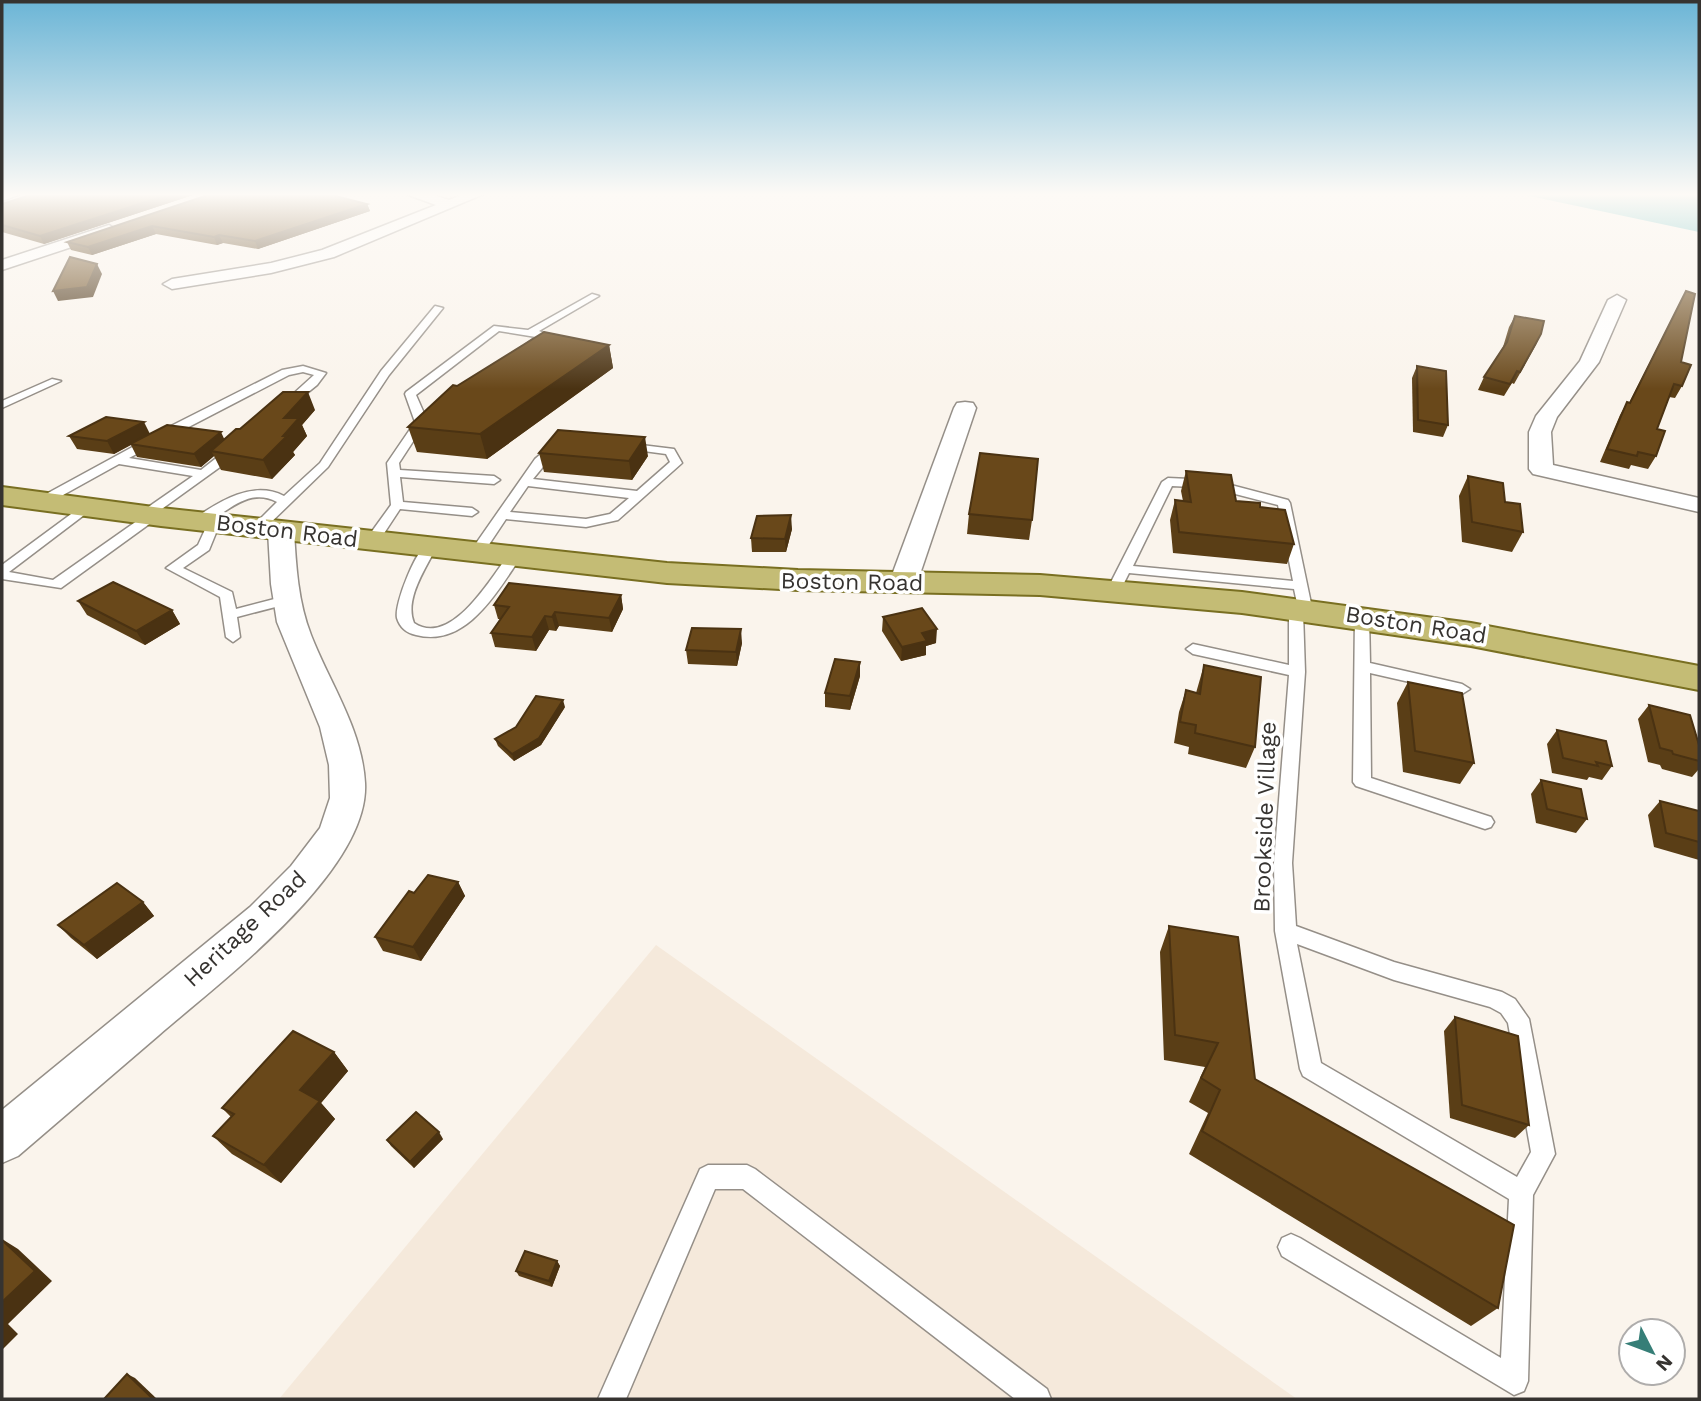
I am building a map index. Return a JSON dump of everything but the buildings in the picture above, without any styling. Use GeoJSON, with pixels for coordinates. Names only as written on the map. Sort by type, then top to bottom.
{"type":"FeatureCollection","features":[{"type":"Feature","properties":{"kind":"main road","name":"Boston Road"},"geometry":{"type":"LineString","coordinates":[[2,496],[86,509],[206,522],[275,520],[372,541],[623,570],[762,580],[903,583],[1119,579],[1301,601],[1362,617],[1556,648],[1699,678]]}},
{"type":"Feature","properties":{"kind":"street"},"geometry":{"type":"LineString","coordinates":[[2,265],[22,258]]}},
{"type":"Feature","properties":{"kind":"street"},"geometry":{"type":"LineString","coordinates":[[172,284],[271,268],[310,258]]}},
{"type":"Feature","properties":{"kind":"street"},"geometry":{"type":"LineString","coordinates":[[1617,300],[1589,362],[1546,416],[1540,432],[1541,469],[1699,505]]}},
{"type":"Feature","properties":{"kind":"street"},"geometry":{"type":"LineString","coordinates":[[903,583],[965,408]]}},
{"type":"Feature","properties":{"kind":"street","name":"Heritage Road"},"geometry":{"type":"LineString","coordinates":[[2,1140],[239,940],[314,864],[334,836],[344,813],[348,786],[342,741],[296,635],[286,600],[275,520]]}},
{"type":"Feature","properties":{"kind":"lane"},"geometry":{"type":"LineString","coordinates":[[529,333],[595,296]]}},
{"type":"Feature","properties":{"kind":"lane"},"geometry":{"type":"LineString","coordinates":[[275,520],[324,466],[385,373],[438,308]]}},
{"type":"Feature","properties":{"kind":"lane"},"geometry":{"type":"LineString","coordinates":[[420,421],[410,394],[497,328],[544,335],[522,351]]}},
{"type":"Feature","properties":{"kind":"lane"},"geometry":{"type":"LineString","coordinates":[[41,502],[286,372],[303,369],[321,373],[313,383],[275,414]]}},
{"type":"Feature","properties":{"kind":"lane"},"geometry":{"type":"LineString","coordinates":[[2,405],[56,381]]}},
{"type":"Feature","properties":{"kind":"lane"},"geometry":{"type":"LineString","coordinates":[[372,541],[397,505],[393,463],[420,421],[431,413]]}},
{"type":"Feature","properties":{"kind":"lane"},"geometry":{"type":"LineString","coordinates":[[2,573],[56,585],[203,474],[246,437]]}},
{"type":"Feature","properties":{"kind":"lane"},"geometry":{"type":"LineString","coordinates":[[477,552],[551,446],[571,439]]}},
{"type":"Feature","properties":{"kind":"lane"},"geometry":{"type":"LineString","coordinates":[[502,515],[586,523],[614,517],[676,463],[670,451],[608,444]]}},
{"type":"Feature","properties":{"kind":"lane"},"geometry":{"type":"LineString","coordinates":[[117,460],[203,474]]}},
{"type":"Feature","properties":{"kind":"lane"},"geometry":{"type":"LineString","coordinates":[[395,473],[494,480]]}},
{"type":"Feature","properties":{"kind":"lane"},"geometry":{"type":"LineString","coordinates":[[525,482],[639,495]]}},
{"type":"Feature","properties":{"kind":"lane","name":"Brookside Village"},"geometry":{"type":"LineString","coordinates":[[1119,579],[1168,482],[1212,484],[1284,503],[1301,601],[1283,863],[1285,930],[1311,1069],[1521,1193]]}},
{"type":"Feature","properties":{"kind":"lane"},"geometry":{"type":"LineString","coordinates":[[397,505],[472,512]]}},
{"type":"Feature","properties":{"kind":"lane"},"geometry":{"type":"LineString","coordinates":[[2,573],[86,509]]}},
{"type":"Feature","properties":{"kind":"lane"},"geometry":{"type":"LineString","coordinates":[[206,522],[204,547],[173,568],[226,594],[233,637]]}},
{"type":"Feature","properties":{"kind":"lane"},"geometry":{"type":"LineString","coordinates":[[430,546],[405,601],[403,615],[408,626],[419,633],[438,632],[455,626],[473,611],[514,557]]}},
{"type":"Feature","properties":{"kind":"lane"},"geometry":{"type":"LineString","coordinates":[[230,615],[286,600]]}},
{"type":"Feature","properties":{"kind":"lane"},"geometry":{"type":"LineString","coordinates":[[1362,617],[1362,782],[1485,822]]}},
{"type":"Feature","properties":{"kind":"lane"},"geometry":{"type":"LineString","coordinates":[[1193,649],[1297,672]]}},
{"type":"Feature","properties":{"kind":"lane"},"geometry":{"type":"LineString","coordinates":[[1362,666],[1462,689]]}},
{"type":"Feature","properties":{"kind":"lane"},"geometry":{"type":"LineString","coordinates":[[1285,930],[1394,971],[1495,999],[1508,1006],[1518,1019],[1543,1154],[1521,1193],[1514,1381],[1291,1247]]}},
{"type":"Feature","properties":{"kind":"lane"},"geometry":{"type":"LineString","coordinates":[[612,1399],[708,1177],[747,1177],[1037,1399]]}},
{"type":"Feature","properties":{"kind":"shaded area"},"geometry":{"type":"Polygon","coordinates":[[[656,945],[1297,1399],[279,1399],[656,945]]]}}]}
